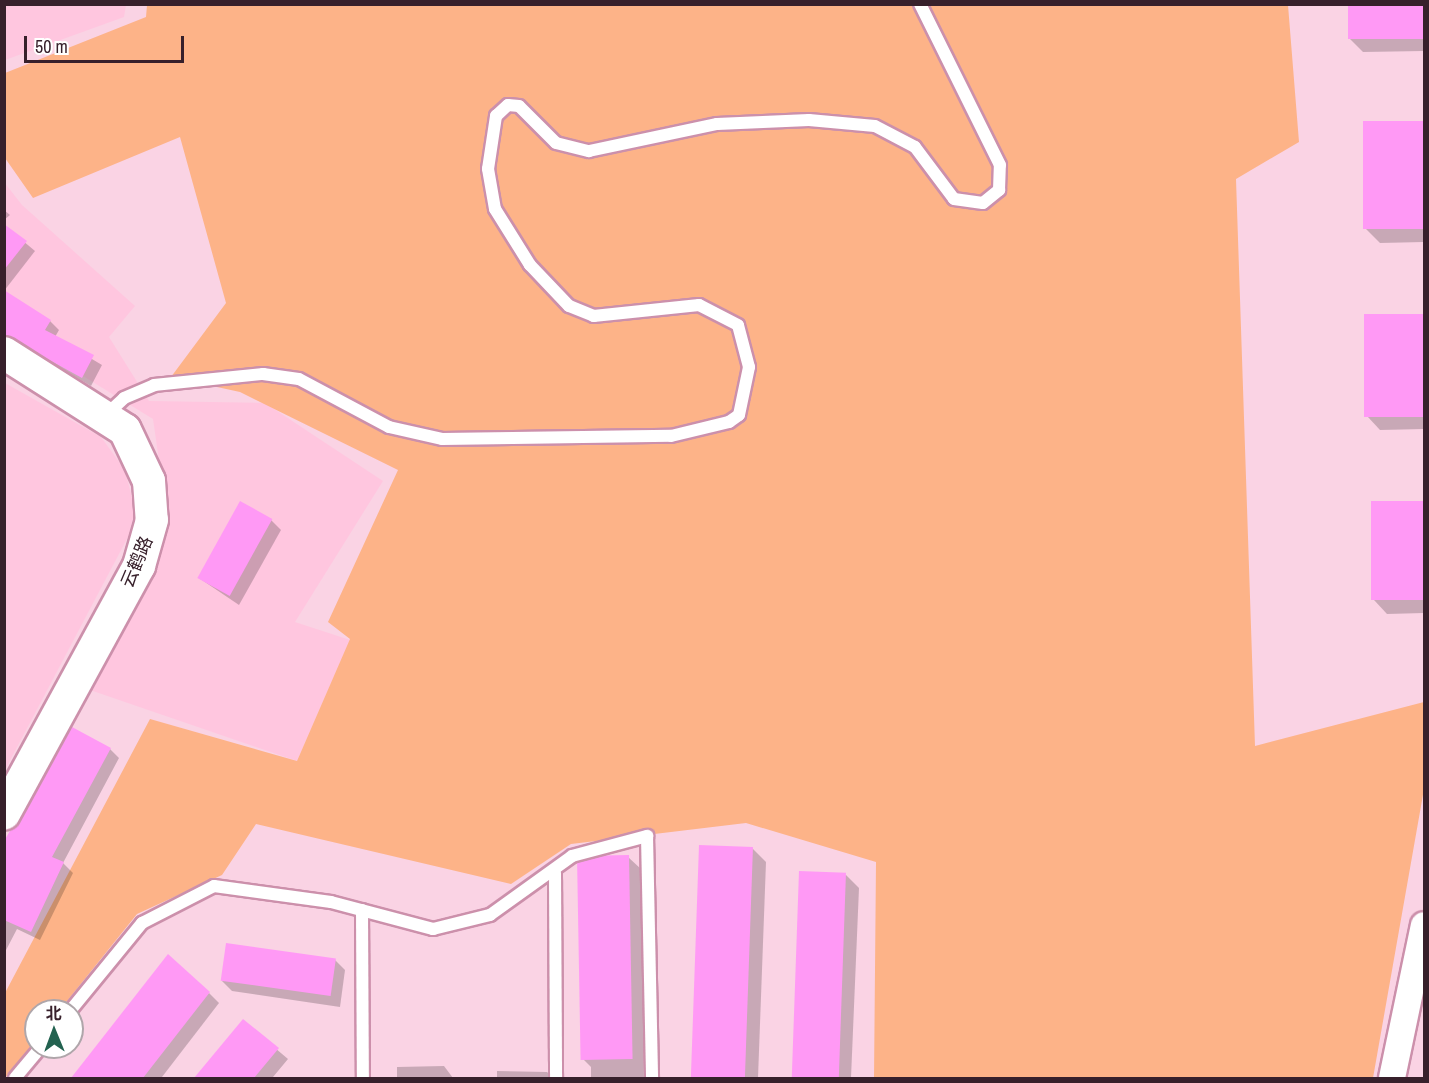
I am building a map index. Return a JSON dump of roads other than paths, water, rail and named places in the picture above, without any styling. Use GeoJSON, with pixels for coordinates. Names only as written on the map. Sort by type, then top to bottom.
{"type":"FeatureCollection","features":[{"type":"Feature","properties":{"kind":"street","name":"云鹤路"},"geometry":{"type":"LineString","coordinates":[[4,353],[107,414],[133,442],[146,473],[152,501],[149,540],[4,814]]}},
{"type":"Feature","properties":{"kind":"street"},"geometry":{"type":"LineString","coordinates":[[1392,1078],[1425,925]]}},
{"type":"Feature","properties":{"kind":"lane"},"geometry":{"type":"LineString","coordinates":[[107,414],[124,398],[154,385],[263,374],[299,379],[380,423],[442,439],[671,436],[729,422],[739,415],[749,367],[738,325],[699,305],[594,316],[569,306],[530,265],[495,209],[488,169],[496,116],[508,105],[519,106],[556,143],[589,151],[717,124],[858,123],[908,141],[954,200],[983,202],[999,190],[1000,165],[920,4]]}},
{"type":"Feature","properties":{"kind":"lane"},"geometry":{"type":"LineString","coordinates":[[80,999],[142,923],[214,886],[362,910],[433,929],[490,915],[555,873],[572,856],[647,836],[652,1078]]}},
{"type":"Feature","properties":{"kind":"lane"},"geometry":{"type":"LineString","coordinates":[[555,873],[556,1078]]}},
{"type":"Feature","properties":{"kind":"lane"},"geometry":{"type":"LineString","coordinates":[[362,910],[363,1078]]}},
{"type":"Feature","properties":{"kind":"lane"},"geometry":{"type":"LineString","coordinates":[[15,1078],[31,1059]]}}]}
